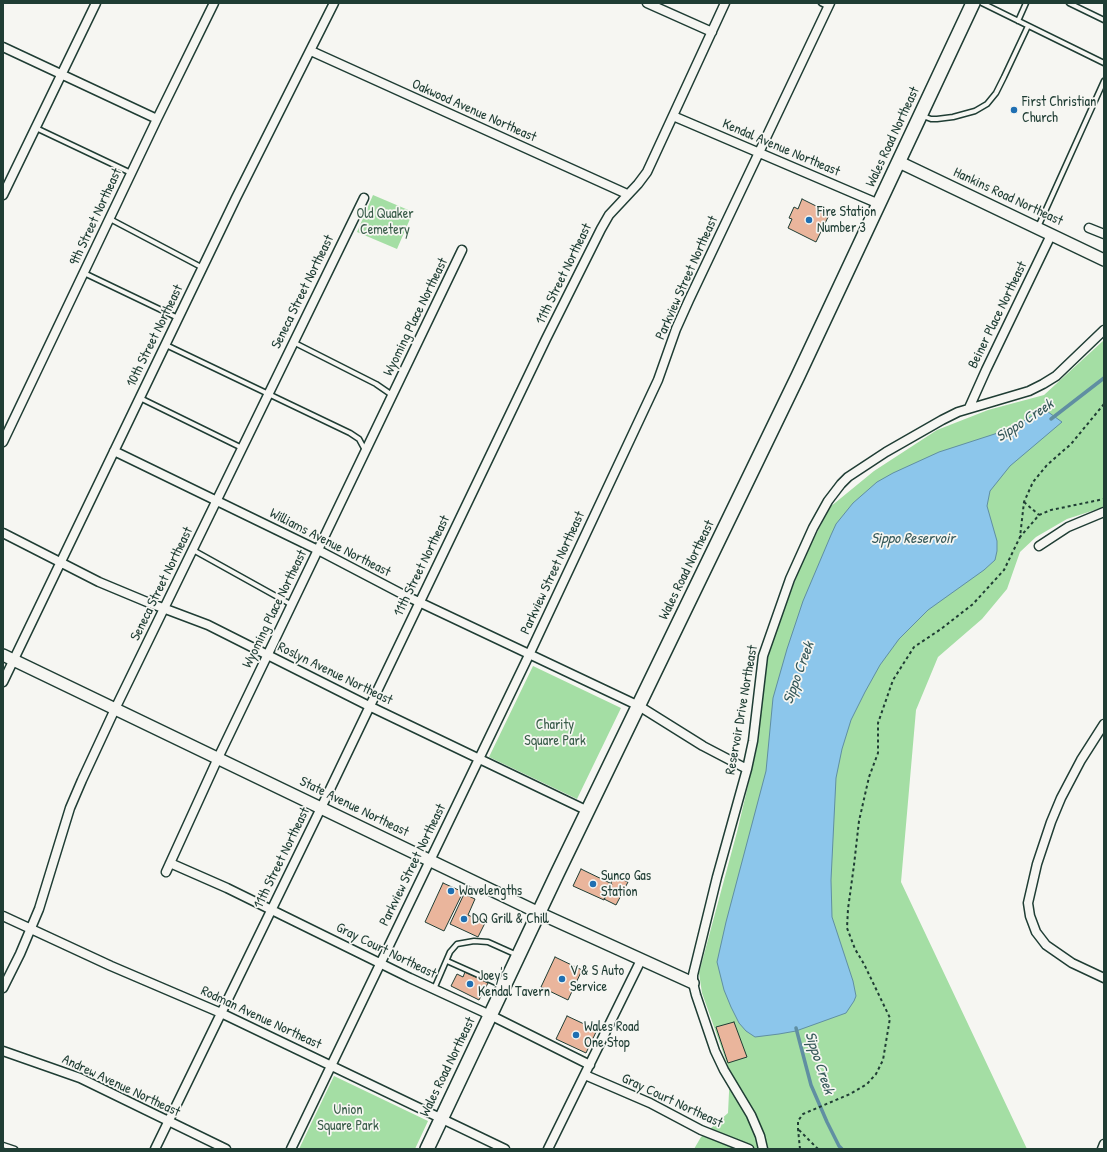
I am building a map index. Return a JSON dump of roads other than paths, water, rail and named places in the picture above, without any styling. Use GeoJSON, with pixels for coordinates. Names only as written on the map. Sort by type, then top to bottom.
{"type":"FeatureCollection","features":[{"type":"Feature","properties":{"kind":"main road","name":"Wales Road Northeast"},"geometry":{"type":"LineString","coordinates":[[427,1149],[588,811],[792,390],[973,3]]}},
{"type":"Feature","properties":{"kind":"street"},"geometry":{"type":"LineString","coordinates":[[3,195],[96,3]]}},
{"type":"Feature","properties":{"kind":"street","name":"9th Street Northeast"},"geometry":{"type":"LineString","coordinates":[[3,442],[214,3]]}},
{"type":"Feature","properties":{"kind":"street","name":"10th Street Northeast"},"geometry":{"type":"LineString","coordinates":[[3,682],[236,198],[334,3]]}},
{"type":"Feature","properties":{"kind":"street"},"geometry":{"type":"LineString","coordinates":[[647,3],[712,32]]}},
{"type":"Feature","properties":{"kind":"street","name":"11th Street Northeast"},"geometry":{"type":"LineString","coordinates":[[155,1149],[601,229],[609,215],[627,194],[638,184],[646,172],[725,3]]}},
{"type":"Feature","properties":{"kind":"street","name":"Parkview Street Northeast"},"geometry":{"type":"LineString","coordinates":[[291,1149],[529,655],[658,380],[676,330],[689,300],[827,4]]}},
{"type":"Feature","properties":{"kind":"street"},"geometry":{"type":"LineString","coordinates":[[3,47],[157,119]]}},
{"type":"Feature","properties":{"kind":"street","name":"Oakwood Avenue Northeast"},"geometry":{"type":"LineString","coordinates":[[311,51],[627,194]]}},
{"type":"Feature","properties":{"kind":"street","name":"Kendal Avenue Northeast"},"geometry":{"type":"LineString","coordinates":[[673,116],[879,204]]}},
{"type":"Feature","properties":{"kind":"street","name":"Hankins Road Northeast"},"geometry":{"type":"LineString","coordinates":[[899,162],[1104,260]]}},
{"type":"Feature","properties":{"kind":"street","name":"Seneca Street Northeast"},"geometry":{"type":"LineString","coordinates":[[3,988],[39,909],[70,808],[115,709],[364,198]]}},
{"type":"Feature","properties":{"kind":"street"},"geometry":{"type":"LineString","coordinates":[[1089,228],[1104,234]]}},
{"type":"Feature","properties":{"kind":"street","name":"Beiner Place Northeast"},"geometry":{"type":"LineString","coordinates":[[969,408],[1051,235]]}},
{"type":"Feature","properties":{"kind":"street","name":"Wyoming Place Northeast"},"geometry":{"type":"LineString","coordinates":[[166,872],[218,758],[462,250]]}},
{"type":"Feature","properties":{"kind":"street","name":"Reservoir Drive Northeast"},"geometry":{"type":"LineString","coordinates":[[763,1149],[760,1136],[751,1115],[724,1070],[715,1051],[696,995],[693,975],[747,769],[753,741],[763,656],[777,613],[800,556],[828,501],[841,484],[855,471],[942,420],[969,408],[1029,391],[1043,384],[1066,367],[1104,330]]}},
{"type":"Feature","properties":{"kind":"street","name":"Williams Avenue Northeast"},"geometry":{"type":"LineString","coordinates":[[114,451],[318,550],[419,602],[639,706],[703,746],[747,769]]}},
{"type":"Feature","properties":{"kind":"street"},"geometry":{"type":"LineString","coordinates":[[1039,546],[1068,527],[1104,512]]}},
{"type":"Feature","properties":{"kind":"street","name":"Roslyn Avenue Northeast"},"geometry":{"type":"LineString","coordinates":[[3,533],[106,585],[208,625],[369,706],[588,811]]}},
{"type":"Feature","properties":{"kind":"street","name":"State Avenue Northeast"},"geometry":{"type":"LineString","coordinates":[[3,655],[539,913],[694,983]]}},
{"type":"Feature","properties":{"kind":"street"},"geometry":{"type":"LineString","coordinates":[[1104,724],[1081,760],[1060,798],[1036,864],[1028,903],[1030,916],[1036,932],[1046,945],[1072,963],[1104,978]]}},
{"type":"Feature","properties":{"kind":"street","name":"Gray Court Northeast"},"geometry":{"type":"LineString","coordinates":[[170,864],[226,888],[490,1015],[590,1065]]}},
{"type":"Feature","properties":{"kind":"street","name":"Rodman Avenue Northeast"},"geometry":{"type":"LineString","coordinates":[[3,916],[111,966],[221,1013],[505,1149]]}},
{"type":"Feature","properties":{"kind":"street"},"geometry":{"type":"LineString","coordinates":[[548,1149],[641,960]]}},
{"type":"Feature","properties":{"kind":"street","name":"Andrew Avenue Northeast"},"geometry":{"type":"LineString","coordinates":[[3,1051],[80,1078],[226,1149]]}},
{"type":"Feature","properties":{"kind":"street","name":"Gray Court Northeast"},"geometry":{"type":"LineString","coordinates":[[585,1075],[650,1103],[701,1130],[740,1148],[749,1149]]}},
{"type":"Feature","properties":{"kind":"street"},"geometry":{"type":"LineString","coordinates":[[1102,1149],[1104,1144]]}},
{"type":"Feature","properties":{"kind":"lane"},"geometry":{"type":"LineString","coordinates":[[982,3],[1103,62],[1104,56]]}},
{"type":"Feature","properties":{"kind":"lane"},"geometry":{"type":"LineString","coordinates":[[1018,21],[1026,3]]}},
{"type":"Feature","properties":{"kind":"lane"},"geometry":{"type":"LineString","coordinates":[[1069,3],[1104,20]]}},
{"type":"Feature","properties":{"kind":"lane"},"geometry":{"type":"LineString","coordinates":[[921,115],[931,119],[943,119],[972,112],[989,102],[998,90],[1028,26]]}},
{"type":"Feature","properties":{"kind":"lane"},"geometry":{"type":"LineString","coordinates":[[1038,228],[1104,81]]}},
{"type":"Feature","properties":{"kind":"lane"},"geometry":{"type":"LineString","coordinates":[[36,128],[132,173]]}},
{"type":"Feature","properties":{"kind":"lane"},"geometry":{"type":"LineString","coordinates":[[110,219],[203,268]]}},
{"type":"Feature","properties":{"kind":"lane"},"geometry":{"type":"LineString","coordinates":[[84,273],[179,318]]}},
{"type":"Feature","properties":{"kind":"lane"},"geometry":{"type":"LineString","coordinates":[[293,342],[376,384],[393,395]]}},
{"type":"Feature","properties":{"kind":"lane"},"geometry":{"type":"LineString","coordinates":[[166,345],[350,433],[359,439],[366,450]]}},
{"type":"Feature","properties":{"kind":"lane"},"geometry":{"type":"LineString","coordinates":[[140,398],[242,448]]}},
{"type":"Feature","properties":{"kind":"lane"},"geometry":{"type":"LineString","coordinates":[[192,550],[292,605]]}},
{"type":"Feature","properties":{"kind":"lane"},"geometry":{"type":"LineString","coordinates":[[434,989],[450,952],[457,944],[474,941],[488,942],[519,956]]}},
{"type":"Feature","properties":{"kind":"lane"},"geometry":{"type":"LineString","coordinates":[[447,961],[504,987]]}},
{"type":"Feature","properties":{"kind":"lane"},"geometry":{"type":"LineString","coordinates":[[3,1145],[15,1149]]}},
{"type":"Feature","properties":{"kind":"water","name":"Sippo Reservoir"},"geometry":{"type":"Polygon","coordinates":[[[1044,409],[1062,422],[1010,466],[990,491],[987,506],[997,541],[995,560],[984,570],[928,610],[899,639],[880,665],[851,720],[842,749],[836,778],[831,880],[832,917],[853,981],[856,996],[854,1001],[846,1013],[796,1031],[755,1037],[746,1031],[739,1023],[724,990],[717,962],[726,922],[766,771],[773,698],[803,601],[836,524],[853,503],[877,482],[893,473],[939,452],[1010,429],[1044,409]]]}},
{"type":"Feature","properties":{"kind":"waterway","name":"Sippo Creek"},"geometry":{"type":"LineString","coordinates":[[1051,419],[1104,378]]}},
{"type":"Feature","properties":{"kind":"waterway","name":"Sippo Creek"},"geometry":{"type":"LineString","coordinates":[[796,1028],[811,1085],[827,1122],[842,1149]]}},
{"type":"Feature","properties":{"kind":"place","name":"First Christian Church"},"geometry":{"type":"Point","coordinates":[1014,110]}},
{"type":"Feature","properties":{"kind":"place","name":"Fire Station Number 3"},"geometry":{"type":"Point","coordinates":[809,220]}},
{"type":"Feature","properties":{"kind":"place","name":"Sunco Gas Station"},"geometry":{"type":"Point","coordinates":[593,884]}},
{"type":"Feature","properties":{"kind":"place","name":"Wavelengths"},"geometry":{"type":"Point","coordinates":[451,891]}},
{"type":"Feature","properties":{"kind":"place","name":"DQ Grill & Chill"},"geometry":{"type":"Point","coordinates":[464,919]}},
{"type":"Feature","properties":{"kind":"place","name":"V & S Auto Service"},"geometry":{"type":"Point","coordinates":[562,979]}},
{"type":"Feature","properties":{"kind":"place","name":"Joey's Kendal Tavern"},"geometry":{"type":"Point","coordinates":[470,984]}},
{"type":"Feature","properties":{"kind":"place","name":"Wales Road One Stop"},"geometry":{"type":"Point","coordinates":[576,1035]}},
{"type":"Feature","properties":{"kind":"park label","name":"Old Quaker Cemetery"},"geometry":{"type":"Point","coordinates":[385,222]}},
{"type":"Feature","properties":{"kind":"park label","name":"Charity Square Park"},"geometry":{"type":"Point","coordinates":[555,734]}},
{"type":"Feature","properties":{"kind":"park label","name":"Union Square Park"},"geometry":{"type":"Point","coordinates":[348,1118]}}]}
